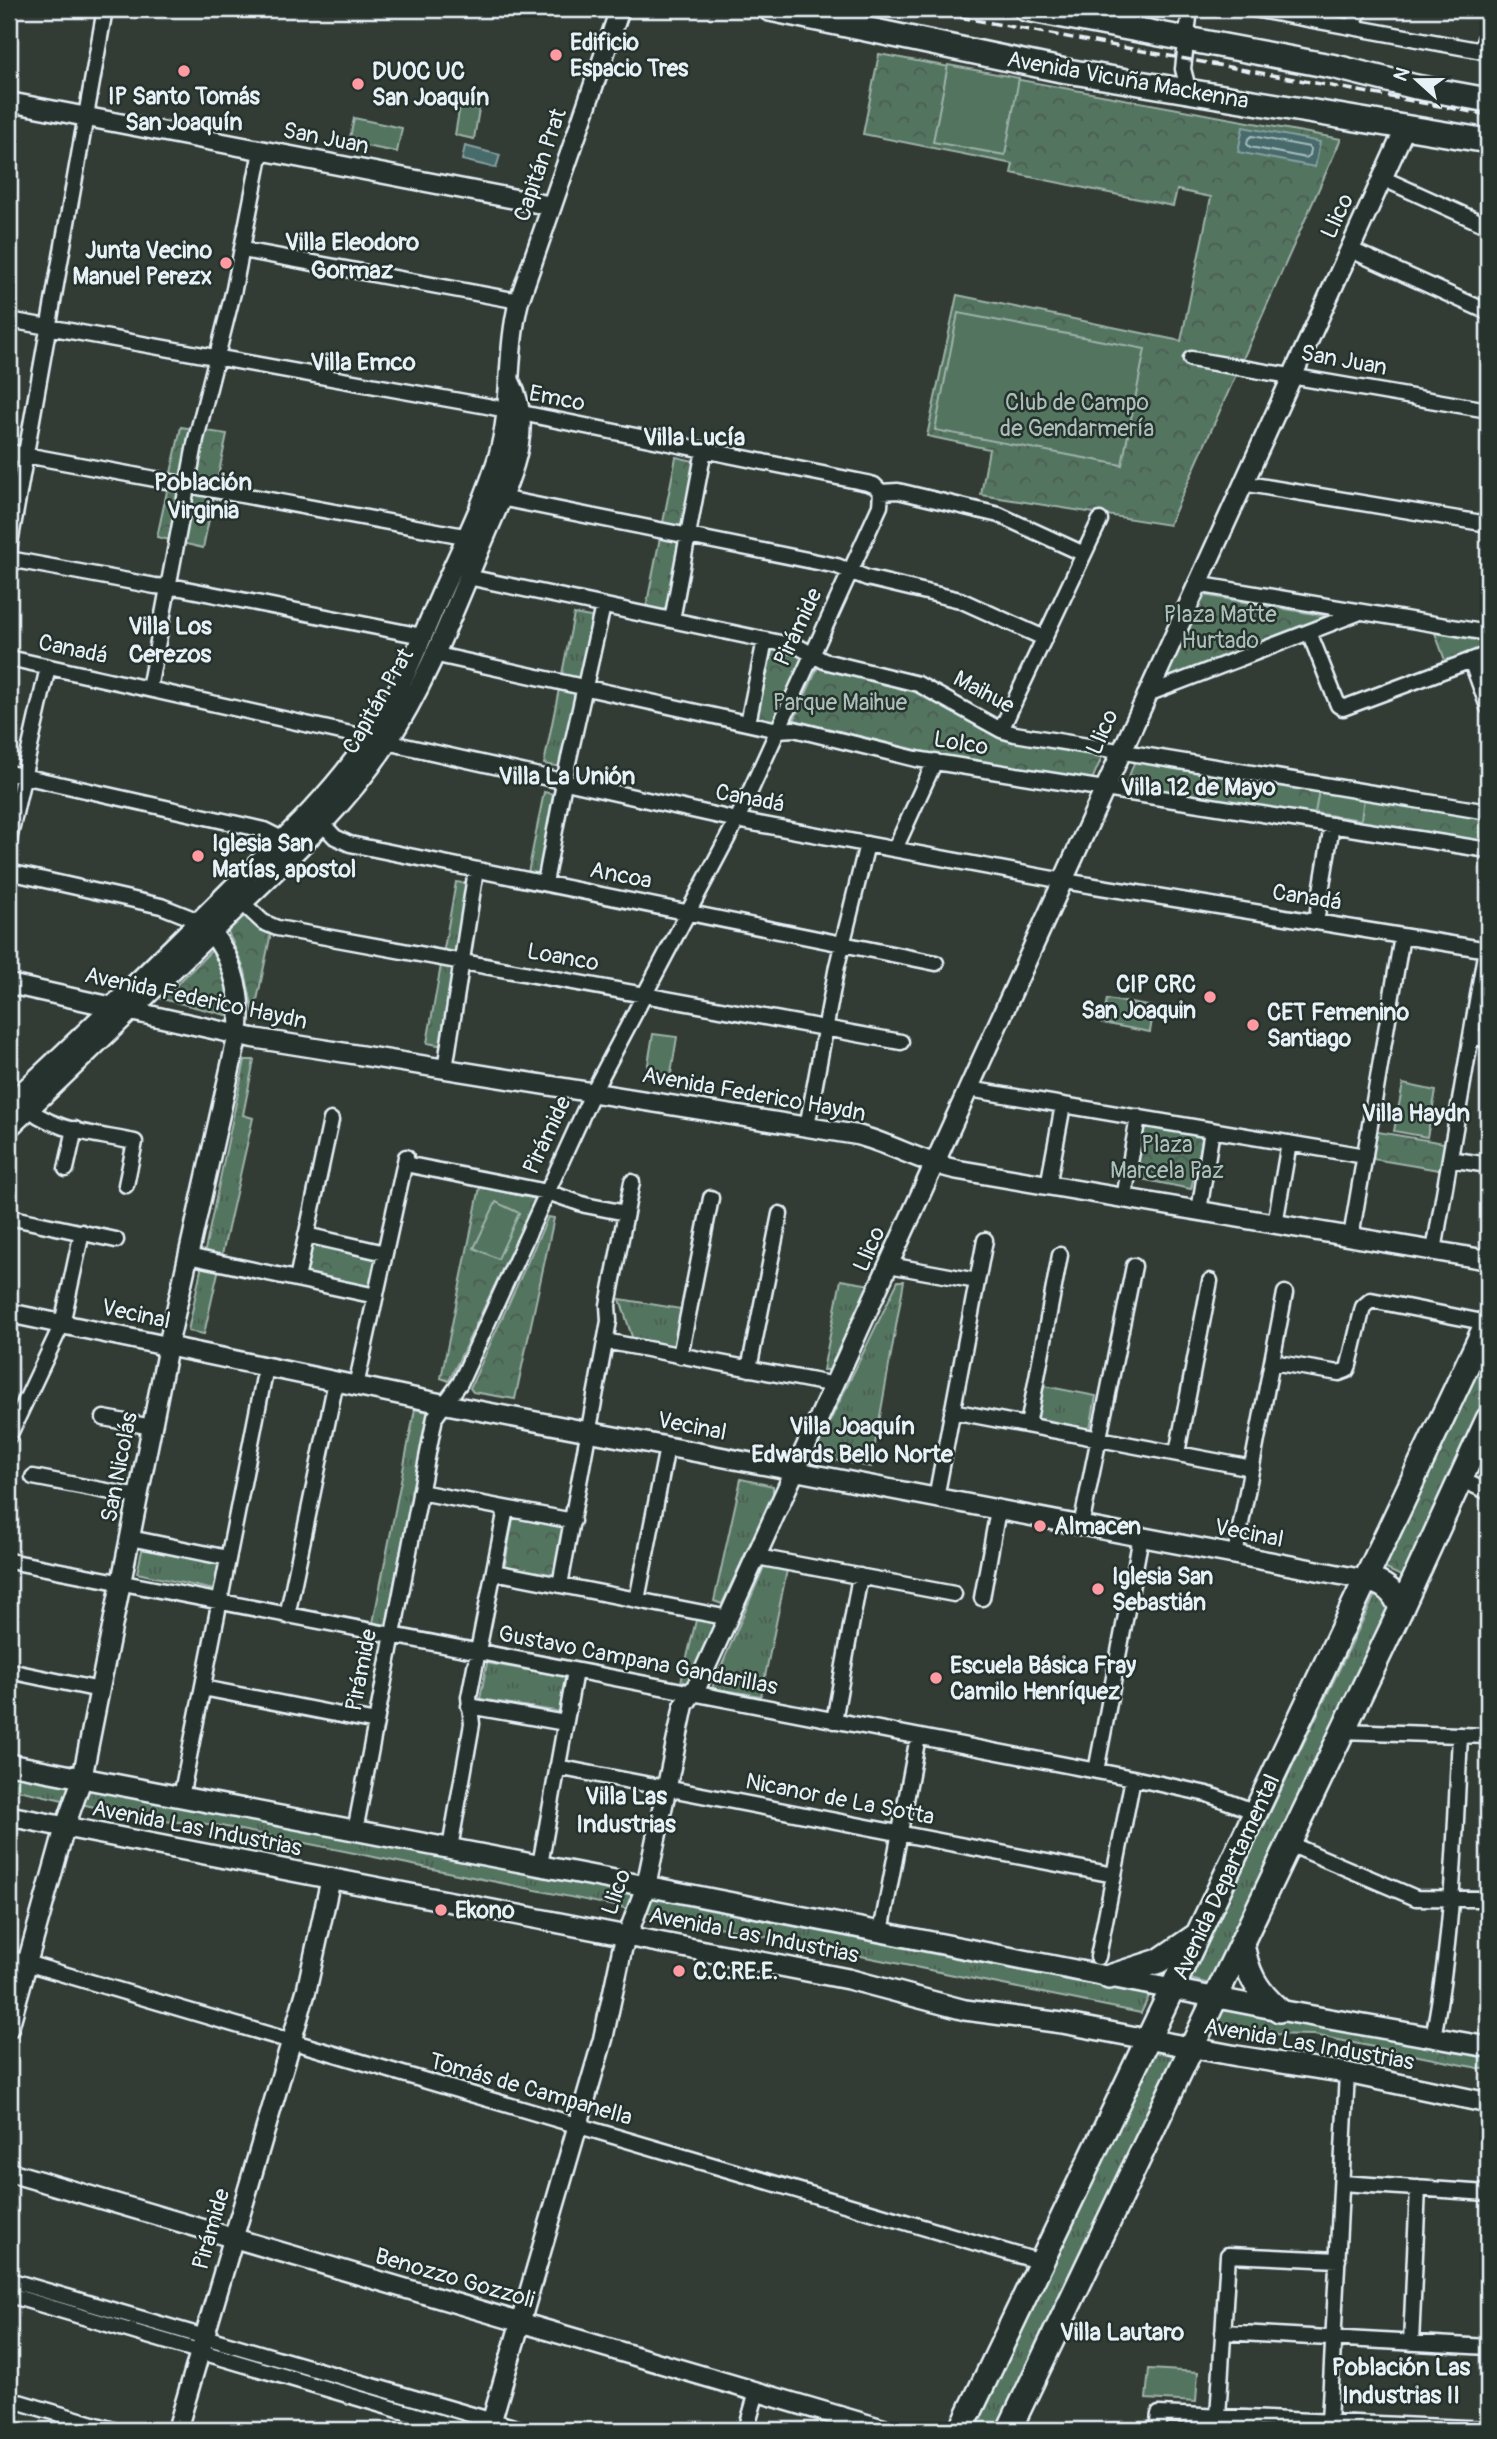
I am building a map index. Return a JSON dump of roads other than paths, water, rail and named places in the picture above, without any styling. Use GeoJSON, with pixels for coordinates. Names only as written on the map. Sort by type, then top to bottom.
{"type":"FeatureCollection","features":[{"type":"Feature","properties":{"kind":"main road","name":"Avenida Vicuña Mackenna"},"geometry":{"type":"LineString","coordinates":[[770,9],[1026,63],[1488,141]]}},
{"type":"Feature","properties":{"kind":"main road"},"geometry":{"type":"LineString","coordinates":[[1026,9],[1336,67],[1488,89]]}},
{"type":"Feature","properties":{"kind":"main road"},"geometry":{"type":"LineString","coordinates":[[1336,67],[1416,87],[1488,100]]}},
{"type":"Feature","properties":{"kind":"main road","name":"Avenida Departamental"},"geometry":{"type":"LineString","coordinates":[[961,2430],[1488,1322]]}},
{"type":"Feature","properties":{"kind":"main road","name":"Avenida Departamental"},"geometry":{"type":"LineString","coordinates":[[1009,2430],[1401,1609],[1488,1419]]}},
{"type":"Feature","properties":{"kind":"main road"},"geometry":{"type":"LineString","coordinates":[[1367,1580],[1389,1589],[1401,1609]]}},
{"type":"Feature","properties":{"kind":"main road","name":"Avenida Las Industrias"},"geometry":{"type":"LineString","coordinates":[[9,1764],[881,1931],[1104,1967],[1172,1989],[1488,2047]]}},
{"type":"Feature","properties":{"kind":"main road","name":"Avenida Las Industrias"},"geometry":{"type":"LineString","coordinates":[[9,1816],[871,1983],[953,2008],[1036,2019],[1191,2048],[1348,2073],[1488,2103]]}},
{"type":"Feature","properties":{"kind":"main road"},"geometry":{"type":"LineString","coordinates":[[1104,1967],[1159,1961],[1199,1933]]}},
{"type":"Feature","properties":{"kind":"main road"},"geometry":{"type":"LineString","coordinates":[[1242,1942],[1248,1973],[1264,1996],[1279,2010]]}},
{"type":"Feature","properties":{"kind":"street"},"geometry":{"type":"LineString","coordinates":[[9,549],[105,9]]}},
{"type":"Feature","properties":{"kind":"street","name":"Capitán Prat"},"geometry":{"type":"LineString","coordinates":[[18,1104],[132,1011],[206,927],[316,817],[367,771],[422,636],[475,538],[501,498],[519,445],[514,412],[516,393],[510,381],[512,336],[519,301],[620,9]]}},
{"type":"Feature","properties":{"kind":"street"},"geometry":{"type":"LineString","coordinates":[[1189,92],[1183,69],[1190,9]]}},
{"type":"Feature","properties":{"kind":"street"},"geometry":{"type":"LineString","coordinates":[[1253,9],[1485,51],[1488,30]]}},
{"type":"Feature","properties":{"kind":"street"},"geometry":{"type":"LineString","coordinates":[[1352,27],[1360,9]]}},
{"type":"Feature","properties":{"kind":"street","name":"San Juan"},"geometry":{"type":"LineString","coordinates":[[9,102],[552,206]]}},
{"type":"Feature","properties":{"kind":"street","name":"Llico"},"geometry":{"type":"LineString","coordinates":[[490,2426],[603,2039],[626,1936],[646,1886],[683,1711],[757,1557],[1145,695],[1406,126]]}},
{"type":"Feature","properties":{"kind":"street"},"geometry":{"type":"LineString","coordinates":[[149,689],[202,409],[243,250],[261,150]]}},
{"type":"Feature","properties":{"kind":"street"},"geometry":{"type":"LineString","coordinates":[[1382,178],[1488,226]]}},
{"type":"Feature","properties":{"kind":"street"},"geometry":{"type":"LineString","coordinates":[[1349,249],[1488,312]]}},
{"type":"Feature","properties":{"kind":"street"},"geometry":{"type":"LineString","coordinates":[[243,250],[519,301]]}},
{"type":"Feature","properties":{"kind":"street","name":"Emco"},"geometry":{"type":"LineString","coordinates":[[9,320],[514,412],[867,483],[874,485],[881,492],[898,491],[999,516],[1084,554]]}},
{"type":"Feature","properties":{"kind":"street","name":"San Juan"},"geometry":{"type":"LineString","coordinates":[[1191,359],[1488,410]]}},
{"type":"Feature","properties":{"kind":"street","name":"Capitán Prat"},"geometry":{"type":"LineString","coordinates":[[379,740],[408,708],[468,577],[475,538],[502,439],[514,412]]}},
{"type":"Feature","properties":{"kind":"street"},"geometry":{"type":"LineString","coordinates":[[671,620],[704,450]]}},
{"type":"Feature","properties":{"kind":"street"},"geometry":{"type":"LineString","coordinates":[[9,452],[475,538]]}},
{"type":"Feature","properties":{"kind":"street"},"geometry":{"type":"LineString","coordinates":[[1242,483],[1488,524]]}},
{"type":"Feature","properties":{"kind":"street","name":"Pirámide"},"geometry":{"type":"LineString","coordinates":[[355,1831],[433,1424],[460,1382],[593,1092],[737,820],[882,502],[881,492]]}},
{"type":"Feature","properties":{"kind":"street"},"geometry":{"type":"LineString","coordinates":[[501,498],[837,566],[867,578],[960,600],[1045,638]]}},
{"type":"Feature","properties":{"kind":"street"},"geometry":{"type":"LineString","coordinates":[[1001,730],[1100,520]]}},
{"type":"Feature","properties":{"kind":"street"},"geometry":{"type":"LineString","coordinates":[[9,559],[422,636]]}},
{"type":"Feature","properties":{"kind":"street","name":"Maihue"},"geometry":{"type":"LineString","coordinates":[[468,577],[799,647],[824,661],[918,684],[1001,730],[1488,812]]}},
{"type":"Feature","properties":{"kind":"street"},"geometry":{"type":"LineString","coordinates":[[1196,584],[1488,633]]}},
{"type":"Feature","properties":{"kind":"street"},"geometry":{"type":"LineString","coordinates":[[545,883],[603,606]]}},
{"type":"Feature","properties":{"kind":"street"},"geometry":{"type":"LineString","coordinates":[[1145,695],[1359,613]]}},
{"type":"Feature","properties":{"kind":"street"},"geometry":{"type":"LineString","coordinates":[[1309,632],[1338,705],[1343,708],[1488,654]]}},
{"type":"Feature","properties":{"kind":"street","name":"Pirámide"},"geometry":{"type":"LineString","coordinates":[[748,723],[765,640]]}},
{"type":"Feature","properties":{"kind":"street","name":"Lolco"},"geometry":{"type":"LineString","coordinates":[[433,654],[778,730],[794,729],[897,755],[1488,850]]}},
{"type":"Feature","properties":{"kind":"street","name":"Canadá"},"geometry":{"type":"LineString","coordinates":[[9,658],[737,820],[1063,881],[1487,950]]}},
{"type":"Feature","properties":{"kind":"street"},"geometry":{"type":"LineString","coordinates":[[1471,660],[1488,707]]}},
{"type":"Feature","properties":{"kind":"street"},"geometry":{"type":"LineString","coordinates":[[9,841],[16,775],[48,667]]}},
{"type":"Feature","properties":{"kind":"street"},"geometry":{"type":"LineString","coordinates":[[895,849],[935,761]]}},
{"type":"Feature","properties":{"kind":"street"},"geometry":{"type":"LineString","coordinates":[[16,775],[264,830],[287,846]]}},
{"type":"Feature","properties":{"kind":"street","name":"Ancoa"},"geometry":{"type":"LineString","coordinates":[[316,817],[335,837],[345,843],[936,963]]}},
{"type":"Feature","properties":{"kind":"street"},"geometry":{"type":"LineString","coordinates":[[1316,922],[1332,825]]}},
{"type":"Feature","properties":{"kind":"street"},"geometry":{"type":"LineString","coordinates":[[807,1127],[842,944],[867,844]]}},
{"type":"Feature","properties":{"kind":"street"},"geometry":{"type":"LineString","coordinates":[[445,1069],[477,870]]}},
{"type":"Feature","properties":{"kind":"street"},"geometry":{"type":"LineString","coordinates":[[9,872],[161,906],[206,927]]}},
{"type":"Feature","properties":{"kind":"street","name":"Loanco"},"geometry":{"type":"LineString","coordinates":[[236,897],[273,928],[901,1042]]}},
{"type":"Feature","properties":{"kind":"street","name":"Capitán Prat"},"geometry":{"type":"LineString","coordinates":[[18,1104],[113,1007],[206,927]]}},
{"type":"Feature","properties":{"kind":"street","name":"San Nicolás"},"geometry":{"type":"LineString","coordinates":[[9,2028],[65,1827],[82,1779],[168,1346],[238,1034],[241,1005],[238,993],[221,945],[206,927]]}},
{"type":"Feature","properties":{"kind":"street"},"geometry":{"type":"LineString","coordinates":[[1351,1237],[1402,936]]}},
{"type":"Feature","properties":{"kind":"street"},"geometry":{"type":"LineString","coordinates":[[1434,1251],[1487,950]]}},
{"type":"Feature","properties":{"kind":"street","name":"Avenida Federico Haydn"},"geometry":{"type":"LineString","coordinates":[[9,984],[238,1034],[867,1137],[934,1164],[1048,1186],[1488,1260]]}},
{"type":"Feature","properties":{"kind":"street"},"geometry":{"type":"LineString","coordinates":[[1471,1037],[1488,1040]]}},
{"type":"Feature","properties":{"kind":"street"},"geometry":{"type":"LineString","coordinates":[[969,1089],[1365,1156]]}},
{"type":"Feature","properties":{"kind":"street"},"geometry":{"type":"LineString","coordinates":[[9,1128],[18,1104],[52,1124],[135,1142],[126,1185]]}},
{"type":"Feature","properties":{"kind":"street"},"geometry":{"type":"LineString","coordinates":[[1048,1186],[1063,1105]]}},
{"type":"Feature","properties":{"kind":"street"},"geometry":{"type":"LineString","coordinates":[[1124,1198],[1138,1117]]}},
{"type":"Feature","properties":{"kind":"street"},"geometry":{"type":"LineString","coordinates":[[297,1279],[331,1121]]}},
{"type":"Feature","properties":{"kind":"street"},"geometry":{"type":"LineString","coordinates":[[66,1169],[75,1129]]}},
{"type":"Feature","properties":{"kind":"street"},"geometry":{"type":"LineString","coordinates":[[1199,1211],[1212,1130]]}},
{"type":"Feature","properties":{"kind":"street"},"geometry":{"type":"LineString","coordinates":[[1275,1224],[1289,1143]]}},
{"type":"Feature","properties":{"kind":"street"},"geometry":{"type":"LineString","coordinates":[[1450,1159],[1488,1165]]}},
{"type":"Feature","properties":{"kind":"street"},"geometry":{"type":"LineString","coordinates":[[356,1385],[405,1160],[626,1213]]}},
{"type":"Feature","properties":{"kind":"street"},"geometry":{"type":"LineString","coordinates":[[560,1585],[632,1182]]}},
{"type":"Feature","properties":{"kind":"street"},"geometry":{"type":"LineString","coordinates":[[680,1356],[711,1198]]}},
{"type":"Feature","properties":{"kind":"street"},"geometry":{"type":"LineString","coordinates":[[749,1369],[780,1214]]}},
{"type":"Feature","properties":{"kind":"street"},"geometry":{"type":"LineString","coordinates":[[9,1217],[116,1240]]}},
{"type":"Feature","properties":{"kind":"street"},"geometry":{"type":"LineString","coordinates":[[9,1436],[14,1409],[62,1324],[82,1232]]}},
{"type":"Feature","properties":{"kind":"street"},"geometry":{"type":"LineString","coordinates":[[306,1235],[385,1253]]}},
{"type":"Feature","properties":{"kind":"street"},"geometry":{"type":"LineString","coordinates":[[936,1498],[985,1240]]}},
{"type":"Feature","properties":{"kind":"street"},"geometry":{"type":"LineString","coordinates":[[1028,1425],[1060,1255]]}},
{"type":"Feature","properties":{"kind":"street"},"geometry":{"type":"LineString","coordinates":[[188,1256],[376,1296]]}},
{"type":"Feature","properties":{"kind":"street"},"geometry":{"type":"LineString","coordinates":[[889,1265],[977,1282]]}},
{"type":"Feature","properties":{"kind":"street"},"geometry":{"type":"LineString","coordinates":[[1081,1526],[1134,1266]]}},
{"type":"Feature","properties":{"kind":"street"},"geometry":{"type":"LineString","coordinates":[[1177,1453],[1210,1281]]}},
{"type":"Feature","properties":{"kind":"street"},"geometry":{"type":"LineString","coordinates":[[1235,1555],[1285,1293]]}},
{"type":"Feature","properties":{"kind":"street"},"geometry":{"type":"LineString","coordinates":[[1272,1362],[1344,1372],[1349,1365],[1363,1307],[1367,1301],[1375,1300],[1488,1322]]}},
{"type":"Feature","properties":{"kind":"street","name":"Vecinal"},"geometry":{"type":"LineString","coordinates":[[9,1312],[444,1404],[1367,1580]]}},
{"type":"Feature","properties":{"kind":"street"},"geometry":{"type":"LineString","coordinates":[[605,1341],[835,1385]]}},
{"type":"Feature","properties":{"kind":"street"},"geometry":{"type":"LineString","coordinates":[[181,1797],[266,1367]]}},
{"type":"Feature","properties":{"kind":"street"},"geometry":{"type":"LineString","coordinates":[[287,1616],[336,1381]]}},
{"type":"Feature","properties":{"kind":"street"},"geometry":{"type":"LineString","coordinates":[[952,1411],[1252,1468]]}},
{"type":"Feature","properties":{"kind":"street"},"geometry":{"type":"LineString","coordinates":[[104,1418],[152,1427]]}},
{"type":"Feature","properties":{"kind":"street"},"geometry":{"type":"LineString","coordinates":[[637,1600],[667,1447]]}},
{"type":"Feature","properties":{"kind":"street"},"geometry":{"type":"LineString","coordinates":[[33,1477],[138,1497]]}},
{"type":"Feature","properties":{"kind":"street"},"geometry":{"type":"LineString","coordinates":[[1460,1479],[1488,1492]]}},
{"type":"Feature","properties":{"kind":"street"},"geometry":{"type":"LineString","coordinates":[[420,1492],[573,1521]]}},
{"type":"Feature","properties":{"kind":"street"},"geometry":{"type":"LineString","coordinates":[[450,1849],[472,1724],[469,1697],[506,1508]]}},
{"type":"Feature","properties":{"kind":"street"},"geometry":{"type":"LineString","coordinates":[[982,1598],[998,1510]]}},
{"type":"Feature","properties":{"kind":"street"},"geometry":{"type":"LineString","coordinates":[[1096,1771],[1141,1537]]}},
{"type":"Feature","properties":{"kind":"street"},"geometry":{"type":"LineString","coordinates":[[130,1538],[228,1558]]}},
{"type":"Feature","properties":{"kind":"street"},"geometry":{"type":"LineString","coordinates":[[757,1557],[954,1594]]}},
{"type":"Feature","properties":{"kind":"street","name":"Gustavo Campana Gandarillas"},"geometry":{"type":"LineString","coordinates":[[9,1561],[1133,1778],[1207,1794],[1256,1812]]}},
{"type":"Feature","properties":{"kind":"street"},"geometry":{"type":"LineString","coordinates":[[494,1572],[729,1618]]}},
{"type":"Feature","properties":{"kind":"street"},"geometry":{"type":"LineString","coordinates":[[834,1721],[860,1576]]}},
{"type":"Feature","properties":{"kind":"street"},"geometry":{"type":"LineString","coordinates":[[9,1671],[100,1690]]}},
{"type":"Feature","properties":{"kind":"street"},"geometry":{"type":"LineString","coordinates":[[540,1865],[575,1671]]}},
{"type":"Feature","properties":{"kind":"street"},"geometry":{"type":"LineString","coordinates":[[203,1688],[376,1722]]}},
{"type":"Feature","properties":{"kind":"street"},"geometry":{"type":"LineString","coordinates":[[470,1706],[565,1723]]}},
{"type":"Feature","properties":{"kind":"street"},"geometry":{"type":"LineString","coordinates":[[1342,1731],[1488,1736]]}},
{"type":"Feature","properties":{"kind":"street"},"geometry":{"type":"LineString","coordinates":[[1433,2037],[1445,1977],[1460,1735]]}},
{"type":"Feature","properties":{"kind":"street"},"geometry":{"type":"LineString","coordinates":[[881,1931],[918,1737]]}},
{"type":"Feature","properties":{"kind":"street","name":"Nicanor de La Sotta"},"geometry":{"type":"LineString","coordinates":[[557,1767],[1114,1875]]}},
{"type":"Feature","properties":{"kind":"street"},"geometry":{"type":"LineString","coordinates":[[1104,1967],[1114,1875],[1133,1778]]}},
{"type":"Feature","properties":{"kind":"street"},"geometry":{"type":"LineString","coordinates":[[1299,1848],[1416,1898],[1488,1899]]}},
{"type":"Feature","properties":{"kind":"street","name":"Pirámide"},"geometry":{"type":"LineString","coordinates":[[177,2430],[314,1964],[331,1878]]}},
{"type":"Feature","properties":{"kind":"street","name":"Tomás de Campanella"},"geometry":{"type":"LineString","coordinates":[[9,1958],[1041,2262]]}},
{"type":"Feature","properties":{"kind":"street"},"geometry":{"type":"LineString","coordinates":[[1329,2422],[1348,2073]]}},
{"type":"Feature","properties":{"kind":"street","name":"Benozzo Gozzoli"},"geometry":{"type":"LineString","coordinates":[[9,2172],[887,2430]]}},
{"type":"Feature","properties":{"kind":"street"},"geometry":{"type":"LineString","coordinates":[[1342,2183],[1488,2193]]}},
{"type":"Feature","properties":{"kind":"street"},"geometry":{"type":"LineString","coordinates":[[1411,2343],[1418,2188]]}},
{"type":"Feature","properties":{"kind":"street"},"geometry":{"type":"LineString","coordinates":[[1217,2417],[1228,2255],[1338,2260]]}},
{"type":"Feature","properties":{"kind":"street"},"geometry":{"type":"LineString","coordinates":[[9,2280],[466,2430]]}},
{"type":"Feature","properties":{"kind":"street"},"geometry":{"type":"LineString","coordinates":[[9,2295],[202,2345],[490,2426],[524,2430]]}},
{"type":"Feature","properties":{"kind":"street"},"geometry":{"type":"LineString","coordinates":[[1223,2332],[1488,2347]]}},
{"type":"Feature","properties":{"kind":"street"},"geometry":{"type":"LineString","coordinates":[[746,2430],[757,2392]]}},
{"type":"Feature","properties":{"kind":"street"},"geometry":{"type":"LineString","coordinates":[[9,2399],[114,2430]]}},
{"type":"Feature","properties":{"kind":"street"},"geometry":{"type":"LineString","coordinates":[[1157,2430],[1159,2414],[1290,2425],[1329,2422],[1488,2429]]}},
{"type":"Feature","properties":{"kind":"water"},"geometry":{"type":"Polygon","coordinates":[[[1243,127],[1320,142],[1315,167],[1238,152],[1243,127]]]}},
{"type":"Feature","properties":{"kind":"water"},"geometry":{"type":"Polygon","coordinates":[[[465,146],[500,155],[496,168],[462,160],[465,146]]]}},
{"type":"Feature","properties":{"kind":"railway"},"geometry":{"type":"LineString","coordinates":[[916,9],[1488,115]]}},
{"type":"Feature","properties":{"kind":"place","name":"Edificio Espacio Tres"},"geometry":{"type":"Point","coordinates":[556,55]}},
{"type":"Feature","properties":{"kind":"place","name":"IP Santo Tomás San Joaquín"},"geometry":{"type":"Point","coordinates":[184,71]}},
{"type":"Feature","properties":{"kind":"place","name":"DUOC UC San Joaquín"},"geometry":{"type":"Point","coordinates":[358,84]}},
{"type":"Feature","properties":{"kind":"place","name":"Junta Vecino Manuel Perezx"},"geometry":{"type":"Point","coordinates":[226,263]}},
{"type":"Feature","properties":{"kind":"place","name":"Iglesia San Matías, apostol"},"geometry":{"type":"Point","coordinates":[198,856]}},
{"type":"Feature","properties":{"kind":"place","name":"CIP CRC San Joaquin"},"geometry":{"type":"Point","coordinates":[1210,997]}},
{"type":"Feature","properties":{"kind":"place","name":"CET Femenino Santiago"},"geometry":{"type":"Point","coordinates":[1253,1025]}},
{"type":"Feature","properties":{"kind":"place","name":"Almacen"},"geometry":{"type":"Point","coordinates":[1040,1526]}},
{"type":"Feature","properties":{"kind":"place","name":"Iglesia San Sebastián"},"geometry":{"type":"Point","coordinates":[1098,1589]}},
{"type":"Feature","properties":{"kind":"place","name":"Escuela Básica Fray Camilo Henríquez"},"geometry":{"type":"Point","coordinates":[936,1678]}},
{"type":"Feature","properties":{"kind":"place","name":"Ekono"},"geometry":{"type":"Point","coordinates":[441,1910]}},
{"type":"Feature","properties":{"kind":"place","name":"C.C.RE.E."},"geometry":{"type":"Point","coordinates":[679,1971]}},
{"type":"Feature","properties":{"kind":"district","name":"Villa Eleodoro Gormaz"},"geometry":{"type":"Point","coordinates":[352,256]}},
{"type":"Feature","properties":{"kind":"district","name":"Villa Emco"},"geometry":{"type":"Point","coordinates":[363,362]}},
{"type":"Feature","properties":{"kind":"district","name":"Villa Lucía"},"geometry":{"type":"Point","coordinates":[694,437]}},
{"type":"Feature","properties":{"kind":"district","name":"Población Virginia"},"geometry":{"type":"Point","coordinates":[203,496]}},
{"type":"Feature","properties":{"kind":"district","name":"Villa Los Cerezos"},"geometry":{"type":"Point","coordinates":[170,640]}},
{"type":"Feature","properties":{"kind":"district","name":"Villa La Unión"},"geometry":{"type":"Point","coordinates":[567,776]}},
{"type":"Feature","properties":{"kind":"district","name":"Villa 12 de Mayo"},"geometry":{"type":"Point","coordinates":[1198,787]}},
{"type":"Feature","properties":{"kind":"district","name":"Villa Haydn"},"geometry":{"type":"Point","coordinates":[1416,1113]}},
{"type":"Feature","properties":{"kind":"district","name":"Villa Joaquín Edwards Bello Norte"},"geometry":{"type":"Point","coordinates":[852,1440]}},
{"type":"Feature","properties":{"kind":"district","name":"Villa Las Industrias"},"geometry":{"type":"Point","coordinates":[626,1810]}},
{"type":"Feature","properties":{"kind":"district","name":"Villa Lautaro"},"geometry":{"type":"Point","coordinates":[1122,2332]}},
{"type":"Feature","properties":{"kind":"district","name":"Población Las Industrias II"},"geometry":{"type":"Point","coordinates":[1401,2381]}},
{"type":"Feature","properties":{"kind":"park label","name":"Club de Campo de Gendarmería"},"geometry":{"type":"Point","coordinates":[1077,415]}},
{"type":"Feature","properties":{"kind":"park label","name":"Plaza Matte Hurtado"},"geometry":{"type":"Point","coordinates":[1220,627]}},
{"type":"Feature","properties":{"kind":"park label","name":"Parque Maihue"},"geometry":{"type":"Point","coordinates":[840,702]}},
{"type":"Feature","properties":{"kind":"park label","name":"Plaza Marcela Paz"},"geometry":{"type":"Point","coordinates":[1167,1157]}}]}
